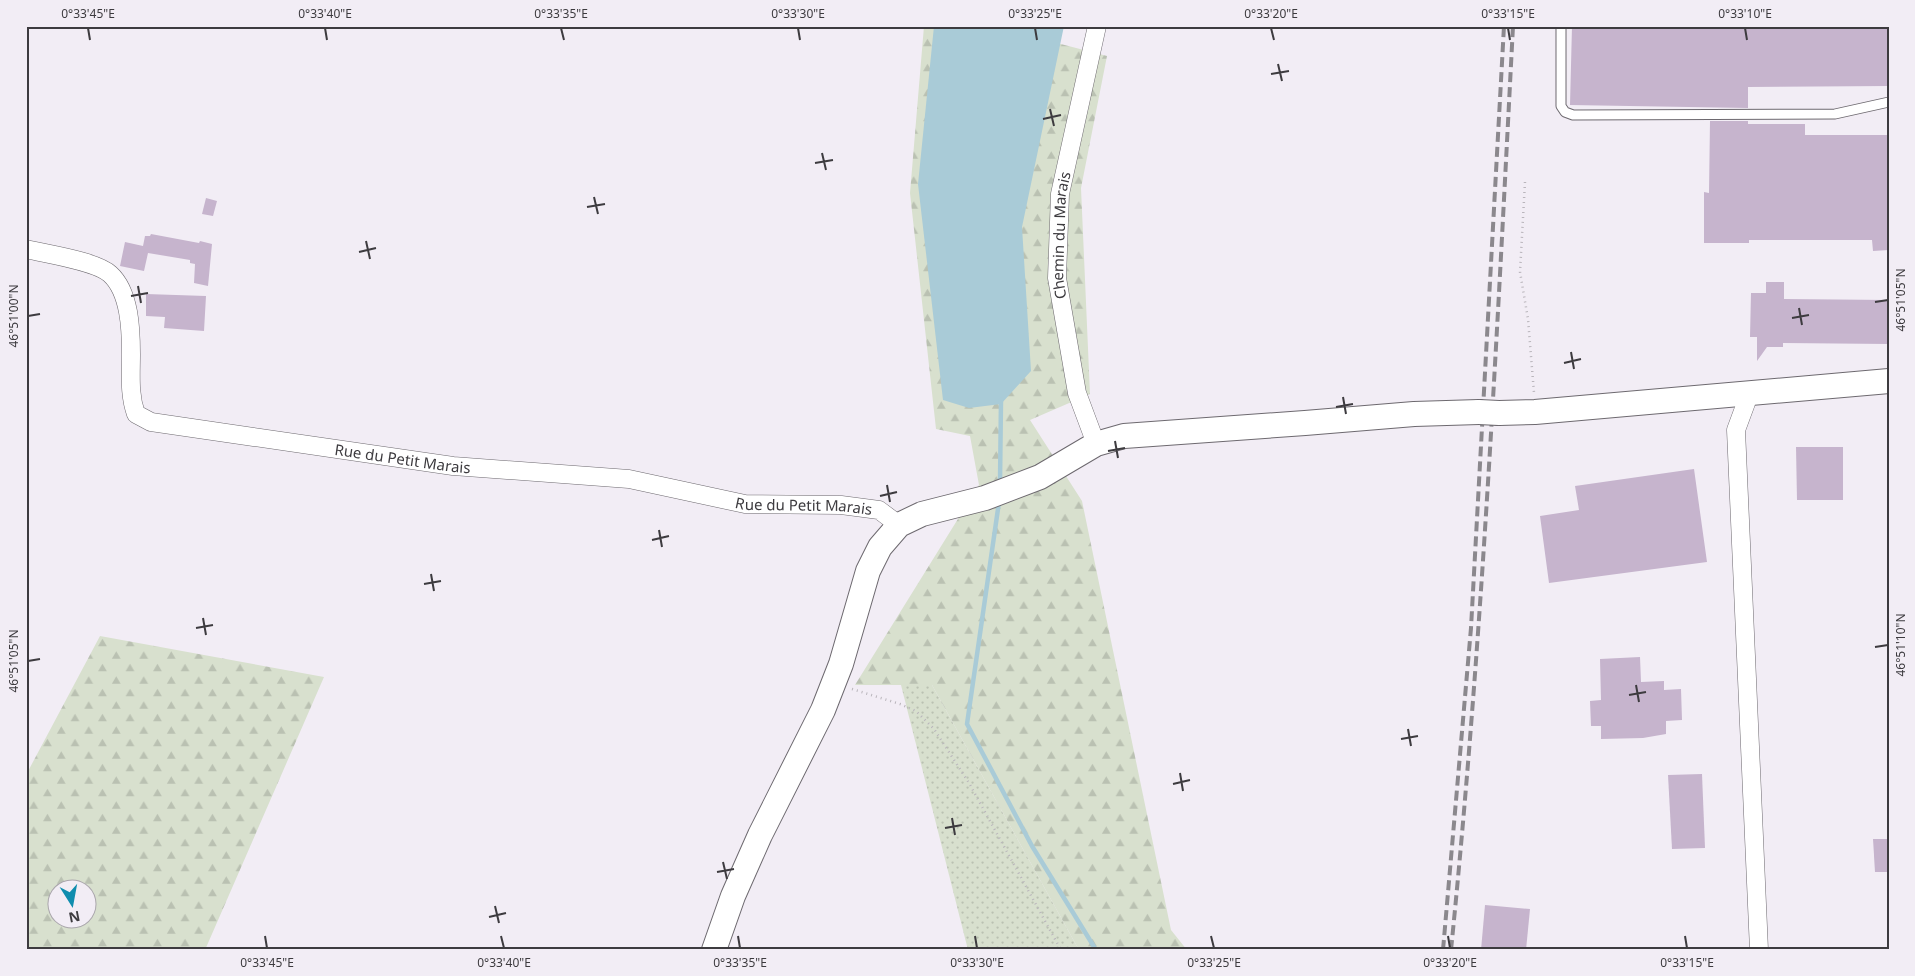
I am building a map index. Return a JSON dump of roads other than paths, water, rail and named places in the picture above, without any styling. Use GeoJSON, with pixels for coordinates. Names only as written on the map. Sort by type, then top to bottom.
{"type":"FeatureCollection","features":[{"type":"Feature","properties":{"kind":"street","name":"Chemin du Marais"},"geometry":{"type":"LineString","coordinates":[[1096,444],[1076,394],[1057,278],[1060,194],[1097,26]]}},
{"type":"Feature","properties":{"kind":"street","name":"Rue du Petit Marais"},"geometry":{"type":"LineString","coordinates":[[26,249],[91,264],[110,273],[120,286],[131,325],[130,399],[136,414],[151,422],[453,466],[629,479],[745,504],[841,505],[879,510],[899,525]]}},
{"type":"Feature","properties":{"kind":"street"},"geometry":{"type":"LineString","coordinates":[[714,950],[733,896],[760,835],[823,710],[834,683],[868,571],[880,546],[899,525],[922,514],[985,498],[1040,477],[1096,444],[1124,436],[1414,414],[1535,412],[1889,381]]}},
{"type":"Feature","properties":{"kind":"street"},"geometry":{"type":"LineString","coordinates":[[1747,393],[1746,404],[1736,430],[1759,950]]}},
{"type":"Feature","properties":{"kind":"lane"},"geometry":{"type":"LineString","coordinates":[[1561,26],[1559,96],[1561,106],[1565,112],[1573,115],[1835,114],[1889,102]]}},
{"type":"Feature","properties":{"kind":"water"},"geometry":{"type":"Polygon","coordinates":[[[934,26],[1064,26],[1022,227],[1031,371],[1001,404],[969,408],[943,400],[918,184],[934,26]]]}},
{"type":"Feature","properties":{"kind":"waterway"},"geometry":{"type":"LineString","coordinates":[[1000,483],[1001,400]]}},
{"type":"Feature","properties":{"kind":"waterway"},"geometry":{"type":"LineString","coordinates":[[999,502],[967,724],[1032,846],[1096,950]]}},
{"type":"Feature","properties":{"kind":"railway"},"geometry":{"type":"LineString","coordinates":[[1443,950],[1471,628],[1504,26]]}},
{"type":"Feature","properties":{"kind":"railway"},"geometry":{"type":"LineString","coordinates":[[1451,950],[1472,719],[1480,604],[1495,373],[1513,26]]}}]}
